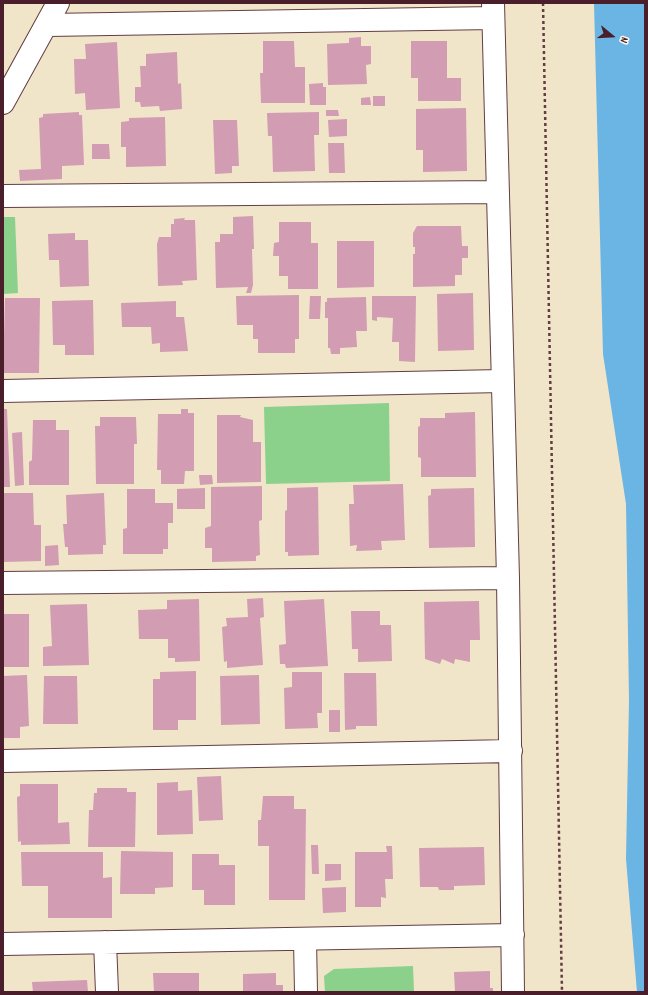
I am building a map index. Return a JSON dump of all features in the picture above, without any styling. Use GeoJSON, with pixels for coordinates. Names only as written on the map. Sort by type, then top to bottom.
{"type":"FeatureCollection","features":[{"type":"Feature","properties":{"kind":"street"},"geometry":{"type":"LineString","coordinates":[[3,103],[58,3]]}},
{"type":"Feature","properties":{"kind":"street"},"geometry":{"type":"LineString","coordinates":[[47,25],[493,10],[508,578],[513,992]]}},
{"type":"Feature","properties":{"kind":"street"},"geometry":{"type":"LineString","coordinates":[[3,196],[498,192]]}},
{"type":"Feature","properties":{"kind":"street"},"geometry":{"type":"LineString","coordinates":[[3,391],[502,381]]}},
{"type":"Feature","properties":{"kind":"street"},"geometry":{"type":"LineString","coordinates":[[3,583],[508,578]]}},
{"type":"Feature","properties":{"kind":"street"},"geometry":{"type":"LineString","coordinates":[[3,761],[511,751]]}},
{"type":"Feature","properties":{"kind":"street"},"geometry":{"type":"LineString","coordinates":[[3,944],[305,940],[513,935]]}},
{"type":"Feature","properties":{"kind":"street"},"geometry":{"type":"LineString","coordinates":[[305,940],[306,992]]}},
{"type":"Feature","properties":{"kind":"street"},"geometry":{"type":"LineString","coordinates":[[106,942],[107,992]]}},
{"type":"Feature","properties":{"kind":"path"},"geometry":{"type":"LineString","coordinates":[[543,3],[562,992]]}},
{"type":"Feature","properties":{"kind":"green space"},"geometry":{"type":"Polygon","coordinates":[[[3,217],[15,217],[18,293],[3,294],[3,217]]]}},
{"type":"Feature","properties":{"kind":"green space"},"geometry":{"type":"Polygon","coordinates":[[[389,403],[390,481],[266,484],[264,407],[389,403]]]}},
{"type":"Feature","properties":{"kind":"green space"},"geometry":{"type":"Polygon","coordinates":[[[413,966],[414,992],[325,992],[324,976],[334,969],[413,966]]]}},
{"type":"Feature","properties":{"kind":"water"},"geometry":{"type":"Polygon","coordinates":[[[594,3],[645,3],[645,992],[637,992],[626,859],[629,700],[626,504],[603,354],[594,3]]]}},
{"type":"Feature","properties":{"kind":"building"},"geometry":{"type":"Polygon","coordinates":[[[361,37],[361,46],[371,46],[371,64],[366,65],[367,84],[328,85],[327,44],[349,43],[349,38],[361,37]]]}},
{"type":"Feature","properties":{"kind":"building"},"geometry":{"type":"Polygon","coordinates":[[[263,41],[294,41],[295,67],[305,67],[305,103],[261,103],[260,73],[263,73],[263,41]]]}},
{"type":"Feature","properties":{"kind":"building"},"geometry":{"type":"Polygon","coordinates":[[[411,41],[447,41],[447,78],[461,78],[461,101],[418,101],[418,78],[411,78],[411,41]]]}},
{"type":"Feature","properties":{"kind":"building"},"geometry":{"type":"Polygon","coordinates":[[[117,42],[120,108],[86,110],[85,93],[75,94],[74,59],[86,59],[85,44],[117,42]]]}},
{"type":"Feature","properties":{"kind":"building"},"geometry":{"type":"Polygon","coordinates":[[[177,52],[178,84],[181,83],[182,109],[160,111],[159,106],[141,107],[140,102],[135,102],[135,87],[141,87],[140,66],[146,66],[146,54],[177,52]]]}},
{"type":"Feature","properties":{"kind":"building"},"geometry":{"type":"Polygon","coordinates":[[[323,83],[323,87],[326,87],[326,105],[310,105],[309,84],[323,83]]]}},
{"type":"Feature","properties":{"kind":"building"},"geometry":{"type":"Polygon","coordinates":[[[373,96],[385,96],[385,106],[373,106],[373,96]]]}},
{"type":"Feature","properties":{"kind":"building"},"geometry":{"type":"Polygon","coordinates":[[[370,97],[371,105],[361,105],[361,98],[370,97]]]}},
{"type":"Feature","properties":{"kind":"building"},"geometry":{"type":"Polygon","coordinates":[[[466,108],[467,171],[423,172],[423,150],[416,150],[416,109],[466,108]]]}},
{"type":"Feature","properties":{"kind":"building"},"geometry":{"type":"Polygon","coordinates":[[[326,110],[338,110],[339,116],[326,116],[326,110]]]}},
{"type":"Feature","properties":{"kind":"building"},"geometry":{"type":"Polygon","coordinates":[[[79,112],[79,115],[82,115],[84,165],[62,166],[62,179],[20,181],[19,170],[41,169],[39,118],[43,117],[43,114],[79,112]]]}},
{"type":"Feature","properties":{"kind":"building"},"geometry":{"type":"Polygon","coordinates":[[[319,112],[319,135],[314,135],[315,171],[273,172],[272,136],[268,136],[267,113],[319,112]]]}},
{"type":"Feature","properties":{"kind":"building"},"geometry":{"type":"Polygon","coordinates":[[[165,117],[166,166],[126,167],[126,147],[121,147],[121,122],[129,121],[129,118],[165,117]]]}},
{"type":"Feature","properties":{"kind":"building"},"geometry":{"type":"Polygon","coordinates":[[[347,119],[347,136],[329,137],[328,120],[347,119]]]}},
{"type":"Feature","properties":{"kind":"building"},"geometry":{"type":"Polygon","coordinates":[[[213,120],[237,120],[239,166],[232,166],[232,173],[215,174],[213,120]]]}},
{"type":"Feature","properties":{"kind":"building"},"geometry":{"type":"Polygon","coordinates":[[[328,143],[344,143],[345,173],[329,173],[328,143]]]}},
{"type":"Feature","properties":{"kind":"building"},"geometry":{"type":"Polygon","coordinates":[[[92,144],[109,144],[110,159],[92,159],[92,144]]]}},
{"type":"Feature","properties":{"kind":"building"},"geometry":{"type":"Polygon","coordinates":[[[253,216],[254,249],[252,249],[253,285],[251,293],[246,293],[248,287],[216,288],[215,242],[220,242],[220,234],[233,234],[233,217],[253,216]]]}},
{"type":"Feature","properties":{"kind":"building"},"geometry":{"type":"Polygon","coordinates":[[[185,218],[184,220],[195,220],[197,280],[182,281],[183,285],[158,286],[157,244],[159,237],[171,237],[171,224],[174,224],[174,219],[185,218]]]}},
{"type":"Feature","properties":{"kind":"building"},"geometry":{"type":"Polygon","coordinates":[[[279,222],[311,222],[311,243],[318,243],[318,289],[288,289],[288,276],[279,276],[279,256],[273,256],[274,243],[279,242],[279,222]]]}},
{"type":"Feature","properties":{"kind":"building"},"geometry":{"type":"Polygon","coordinates":[[[417,226],[461,226],[462,246],[468,246],[468,258],[462,258],[462,275],[455,275],[455,286],[413,287],[413,254],[415,254],[415,247],[413,247],[413,233],[417,226]]]}},
{"type":"Feature","properties":{"kind":"building"},"geometry":{"type":"Polygon","coordinates":[[[75,233],[75,240],[88,240],[89,286],[60,287],[59,260],[49,260],[48,234],[75,233]]]}},
{"type":"Feature","properties":{"kind":"building"},"geometry":{"type":"Polygon","coordinates":[[[337,241],[374,241],[374,287],[337,288],[337,241]]]}},
{"type":"Feature","properties":{"kind":"building"},"geometry":{"type":"Polygon","coordinates":[[[473,293],[474,350],[438,351],[437,294],[473,293]]]}},
{"type":"Feature","properties":{"kind":"building"},"geometry":{"type":"Polygon","coordinates":[[[299,295],[299,339],[295,339],[295,353],[258,353],[258,339],[253,339],[253,325],[237,325],[236,296],[299,295]]]}},
{"type":"Feature","properties":{"kind":"building"},"geometry":{"type":"Polygon","coordinates":[[[310,296],[321,296],[320,319],[309,319],[310,296]]]}},
{"type":"Feature","properties":{"kind":"building"},"geometry":{"type":"Polygon","coordinates":[[[372,296],[416,296],[415,362],[399,361],[399,342],[392,342],[393,318],[377,317],[377,321],[372,320],[372,296]]]}},
{"type":"Feature","properties":{"kind":"building"},"geometry":{"type":"Polygon","coordinates":[[[366,297],[367,331],[356,331],[357,347],[340,348],[340,354],[331,354],[330,348],[328,348],[328,318],[325,318],[325,302],[327,302],[327,298],[366,297]]]}},
{"type":"Feature","properties":{"kind":"building"},"geometry":{"type":"Polygon","coordinates":[[[5,298],[40,298],[39,373],[3,373],[5,298]]]}},
{"type":"Feature","properties":{"kind":"building"},"geometry":{"type":"Polygon","coordinates":[[[93,300],[94,355],[65,355],[65,345],[53,345],[52,301],[93,300]]]}},
{"type":"Feature","properties":{"kind":"building"},"geometry":{"type":"Polygon","coordinates":[[[176,301],[176,317],[184,317],[188,351],[160,352],[160,343],[152,344],[151,327],[122,327],[121,303],[176,301]]]}},
{"type":"Feature","properties":{"kind":"building"},"geometry":{"type":"Polygon","coordinates":[[[3,409],[7,409],[10,487],[3,487],[3,409]]]}},
{"type":"Feature","properties":{"kind":"building"},"geometry":{"type":"Polygon","coordinates":[[[181,409],[188,409],[188,413],[194,413],[194,471],[185,471],[184,484],[161,484],[161,470],[157,470],[158,414],[181,414],[181,409]]]}},
{"type":"Feature","properties":{"kind":"building"},"geometry":{"type":"Polygon","coordinates":[[[475,412],[476,477],[421,477],[421,458],[418,457],[418,427],[420,426],[420,418],[445,418],[445,413],[475,412]]]}},
{"type":"Feature","properties":{"kind":"building"},"geometry":{"type":"Polygon","coordinates":[[[217,415],[241,415],[240,417],[253,420],[253,442],[261,442],[261,482],[217,483],[217,415]]]}},
{"type":"Feature","properties":{"kind":"building"},"geometry":{"type":"Polygon","coordinates":[[[100,417],[136,417],[137,444],[134,444],[134,484],[96,484],[95,426],[100,426],[100,417]]]}},
{"type":"Feature","properties":{"kind":"building"},"geometry":{"type":"Polygon","coordinates":[[[33,420],[56,420],[56,430],[69,430],[69,485],[29,485],[29,462],[32,460],[33,420]]]}},
{"type":"Feature","properties":{"kind":"building"},"geometry":{"type":"Polygon","coordinates":[[[22,432],[24,485],[15,486],[12,433],[22,432]]]}},
{"type":"Feature","properties":{"kind":"building"},"geometry":{"type":"Polygon","coordinates":[[[199,475],[212,475],[213,484],[200,485],[199,475]]]}},
{"type":"Feature","properties":{"kind":"building"},"geometry":{"type":"Polygon","coordinates":[[[403,484],[405,540],[381,541],[382,550],[356,551],[357,545],[350,546],[349,504],[354,504],[353,485],[403,484]]]}},
{"type":"Feature","properties":{"kind":"building"},"geometry":{"type":"Polygon","coordinates":[[[262,486],[262,520],[259,521],[260,555],[256,556],[256,561],[212,562],[212,548],[205,548],[205,528],[211,526],[211,487],[262,486]]]}},
{"type":"Feature","properties":{"kind":"building"},"geometry":{"type":"Polygon","coordinates":[[[318,487],[319,555],[288,556],[288,552],[285,552],[285,511],[287,510],[287,488],[318,487]]]}},
{"type":"Feature","properties":{"kind":"building"},"geometry":{"type":"Polygon","coordinates":[[[205,488],[205,509],[177,509],[177,489],[205,488]]]}},
{"type":"Feature","properties":{"kind":"building"},"geometry":{"type":"Polygon","coordinates":[[[474,488],[475,547],[429,548],[428,496],[431,495],[431,489],[474,488]]]}},
{"type":"Feature","properties":{"kind":"building"},"geometry":{"type":"Polygon","coordinates":[[[127,489],[155,489],[155,503],[173,503],[173,523],[168,523],[168,549],[163,549],[163,554],[123,554],[123,529],[127,528],[127,489]]]}},
{"type":"Feature","properties":{"kind":"building"},"geometry":{"type":"Polygon","coordinates":[[[3,493],[33,493],[34,525],[41,525],[41,561],[3,562],[3,493]]]}},
{"type":"Feature","properties":{"kind":"building"},"geometry":{"type":"Polygon","coordinates":[[[104,493],[106,545],[103,545],[103,554],[68,555],[68,547],[65,547],[63,524],[67,524],[66,495],[104,493]]]}},
{"type":"Feature","properties":{"kind":"building"},"geometry":{"type":"Polygon","coordinates":[[[58,545],[59,565],[45,566],[45,546],[58,545]]]}},
{"type":"Feature","properties":{"kind":"building"},"geometry":{"type":"Polygon","coordinates":[[[263,598],[264,617],[260,618],[263,665],[227,668],[227,661],[224,662],[222,627],[227,626],[226,618],[248,617],[247,599],[263,598]]]}},
{"type":"Feature","properties":{"kind":"building"},"geometry":{"type":"Polygon","coordinates":[[[199,599],[200,661],[175,662],[175,658],[168,658],[168,639],[139,639],[138,610],[167,609],[167,600],[199,599]]]}},
{"type":"Feature","properties":{"kind":"building"},"geometry":{"type":"Polygon","coordinates":[[[324,599],[328,666],[286,668],[285,664],[280,664],[279,645],[286,644],[284,601],[324,599]]]}},
{"type":"Feature","properties":{"kind":"building"},"geometry":{"type":"Polygon","coordinates":[[[479,601],[480,640],[470,640],[470,662],[455,659],[454,664],[442,659],[440,664],[425,659],[424,602],[479,601]]]}},
{"type":"Feature","properties":{"kind":"building"},"geometry":{"type":"Polygon","coordinates":[[[87,604],[89,665],[43,666],[43,647],[52,646],[50,605],[87,604]]]}},
{"type":"Feature","properties":{"kind":"building"},"geometry":{"type":"Polygon","coordinates":[[[351,611],[380,611],[380,625],[391,625],[392,661],[358,662],[358,649],[352,649],[351,611]]]}},
{"type":"Feature","properties":{"kind":"building"},"geometry":{"type":"Polygon","coordinates":[[[3,614],[29,614],[29,667],[3,667],[3,614]]]}},
{"type":"Feature","properties":{"kind":"building"},"geometry":{"type":"Polygon","coordinates":[[[196,671],[196,720],[178,720],[178,730],[153,730],[153,679],[160,679],[160,672],[196,671]]]}},
{"type":"Feature","properties":{"kind":"building"},"geometry":{"type":"Polygon","coordinates":[[[292,672],[322,672],[322,713],[317,713],[318,728],[285,729],[284,688],[292,687],[292,672]]]}},
{"type":"Feature","properties":{"kind":"building"},"geometry":{"type":"Polygon","coordinates":[[[344,673],[376,673],[377,726],[356,726],[356,729],[345,730],[344,673]]]}},
{"type":"Feature","properties":{"kind":"building"},"geometry":{"type":"Polygon","coordinates":[[[27,675],[29,726],[20,727],[20,738],[3,738],[3,676],[27,675]]]}},
{"type":"Feature","properties":{"kind":"building"},"geometry":{"type":"Polygon","coordinates":[[[259,675],[260,724],[221,725],[220,676],[259,675]]]}},
{"type":"Feature","properties":{"kind":"building"},"geometry":{"type":"Polygon","coordinates":[[[44,676],[77,676],[78,724],[43,724],[44,676]]]}},
{"type":"Feature","properties":{"kind":"building"},"geometry":{"type":"Polygon","coordinates":[[[329,710],[340,710],[340,732],[329,732],[329,710]]]}},
{"type":"Feature","properties":{"kind":"building"},"geometry":{"type":"Polygon","coordinates":[[[221,776],[223,820],[199,821],[197,777],[221,776]]]}},
{"type":"Feature","properties":{"kind":"building"},"geometry":{"type":"Polygon","coordinates":[[[178,782],[178,791],[192,790],[193,834],[157,835],[157,783],[178,782]]]}},
{"type":"Feature","properties":{"kind":"building"},"geometry":{"type":"Polygon","coordinates":[[[20,784],[58,784],[58,823],[69,822],[70,844],[21,845],[21,841],[18,842],[17,797],[20,796],[20,784]]]}},
{"type":"Feature","properties":{"kind":"building"},"geometry":{"type":"Polygon","coordinates":[[[97,788],[127,788],[127,792],[136,792],[135,847],[88,847],[89,810],[93,810],[94,793],[97,793],[97,788]]]}},
{"type":"Feature","properties":{"kind":"building"},"geometry":{"type":"Polygon","coordinates":[[[263,796],[294,796],[294,809],[306,809],[305,900],[269,900],[269,846],[258,846],[258,820],[261,820],[263,796]]]}},
{"type":"Feature","properties":{"kind":"building"},"geometry":{"type":"Polygon","coordinates":[[[311,845],[318,845],[319,874],[312,874],[311,845]]]}},
{"type":"Feature","properties":{"kind":"building"},"geometry":{"type":"Polygon","coordinates":[[[386,846],[392,846],[393,879],[385,879],[386,898],[381,897],[381,907],[355,907],[355,852],[387,852],[386,846]]]}},
{"type":"Feature","properties":{"kind":"building"},"geometry":{"type":"Polygon","coordinates":[[[484,847],[485,885],[454,886],[454,890],[439,890],[438,887],[420,887],[419,848],[484,847]]]}},
{"type":"Feature","properties":{"kind":"building"},"geometry":{"type":"Polygon","coordinates":[[[121,851],[173,852],[173,887],[155,888],[155,894],[120,894],[121,851]]]}},
{"type":"Feature","properties":{"kind":"building"},"geometry":{"type":"Polygon","coordinates":[[[21,852],[103,852],[103,878],[112,877],[112,918],[48,918],[48,886],[22,886],[21,852]]]}},
{"type":"Feature","properties":{"kind":"building"},"geometry":{"type":"Polygon","coordinates":[[[192,854],[219,854],[219,865],[235,865],[235,905],[204,905],[204,890],[192,890],[192,854]]]}},
{"type":"Feature","properties":{"kind":"building"},"geometry":{"type":"Polygon","coordinates":[[[325,864],[341,864],[341,880],[325,881],[325,864]]]}},
{"type":"Feature","properties":{"kind":"building"},"geometry":{"type":"Polygon","coordinates":[[[346,887],[346,912],[323,913],[322,888],[346,887]]]}},
{"type":"Feature","properties":{"kind":"building"},"geometry":{"type":"Polygon","coordinates":[[[490,971],[490,988],[493,988],[493,992],[455,992],[454,972],[490,971]]]}},
{"type":"Feature","properties":{"kind":"building"},"geometry":{"type":"Polygon","coordinates":[[[153,973],[199,973],[199,992],[154,992],[153,973]]]}},
{"type":"Feature","properties":{"kind":"building"},"geometry":{"type":"Polygon","coordinates":[[[276,973],[276,985],[283,985],[283,992],[243,992],[243,974],[276,973]]]}},
{"type":"Feature","properties":{"kind":"building"},"geometry":{"type":"Polygon","coordinates":[[[87,980],[88,992],[33,992],[32,982],[87,980]]]}}]}
